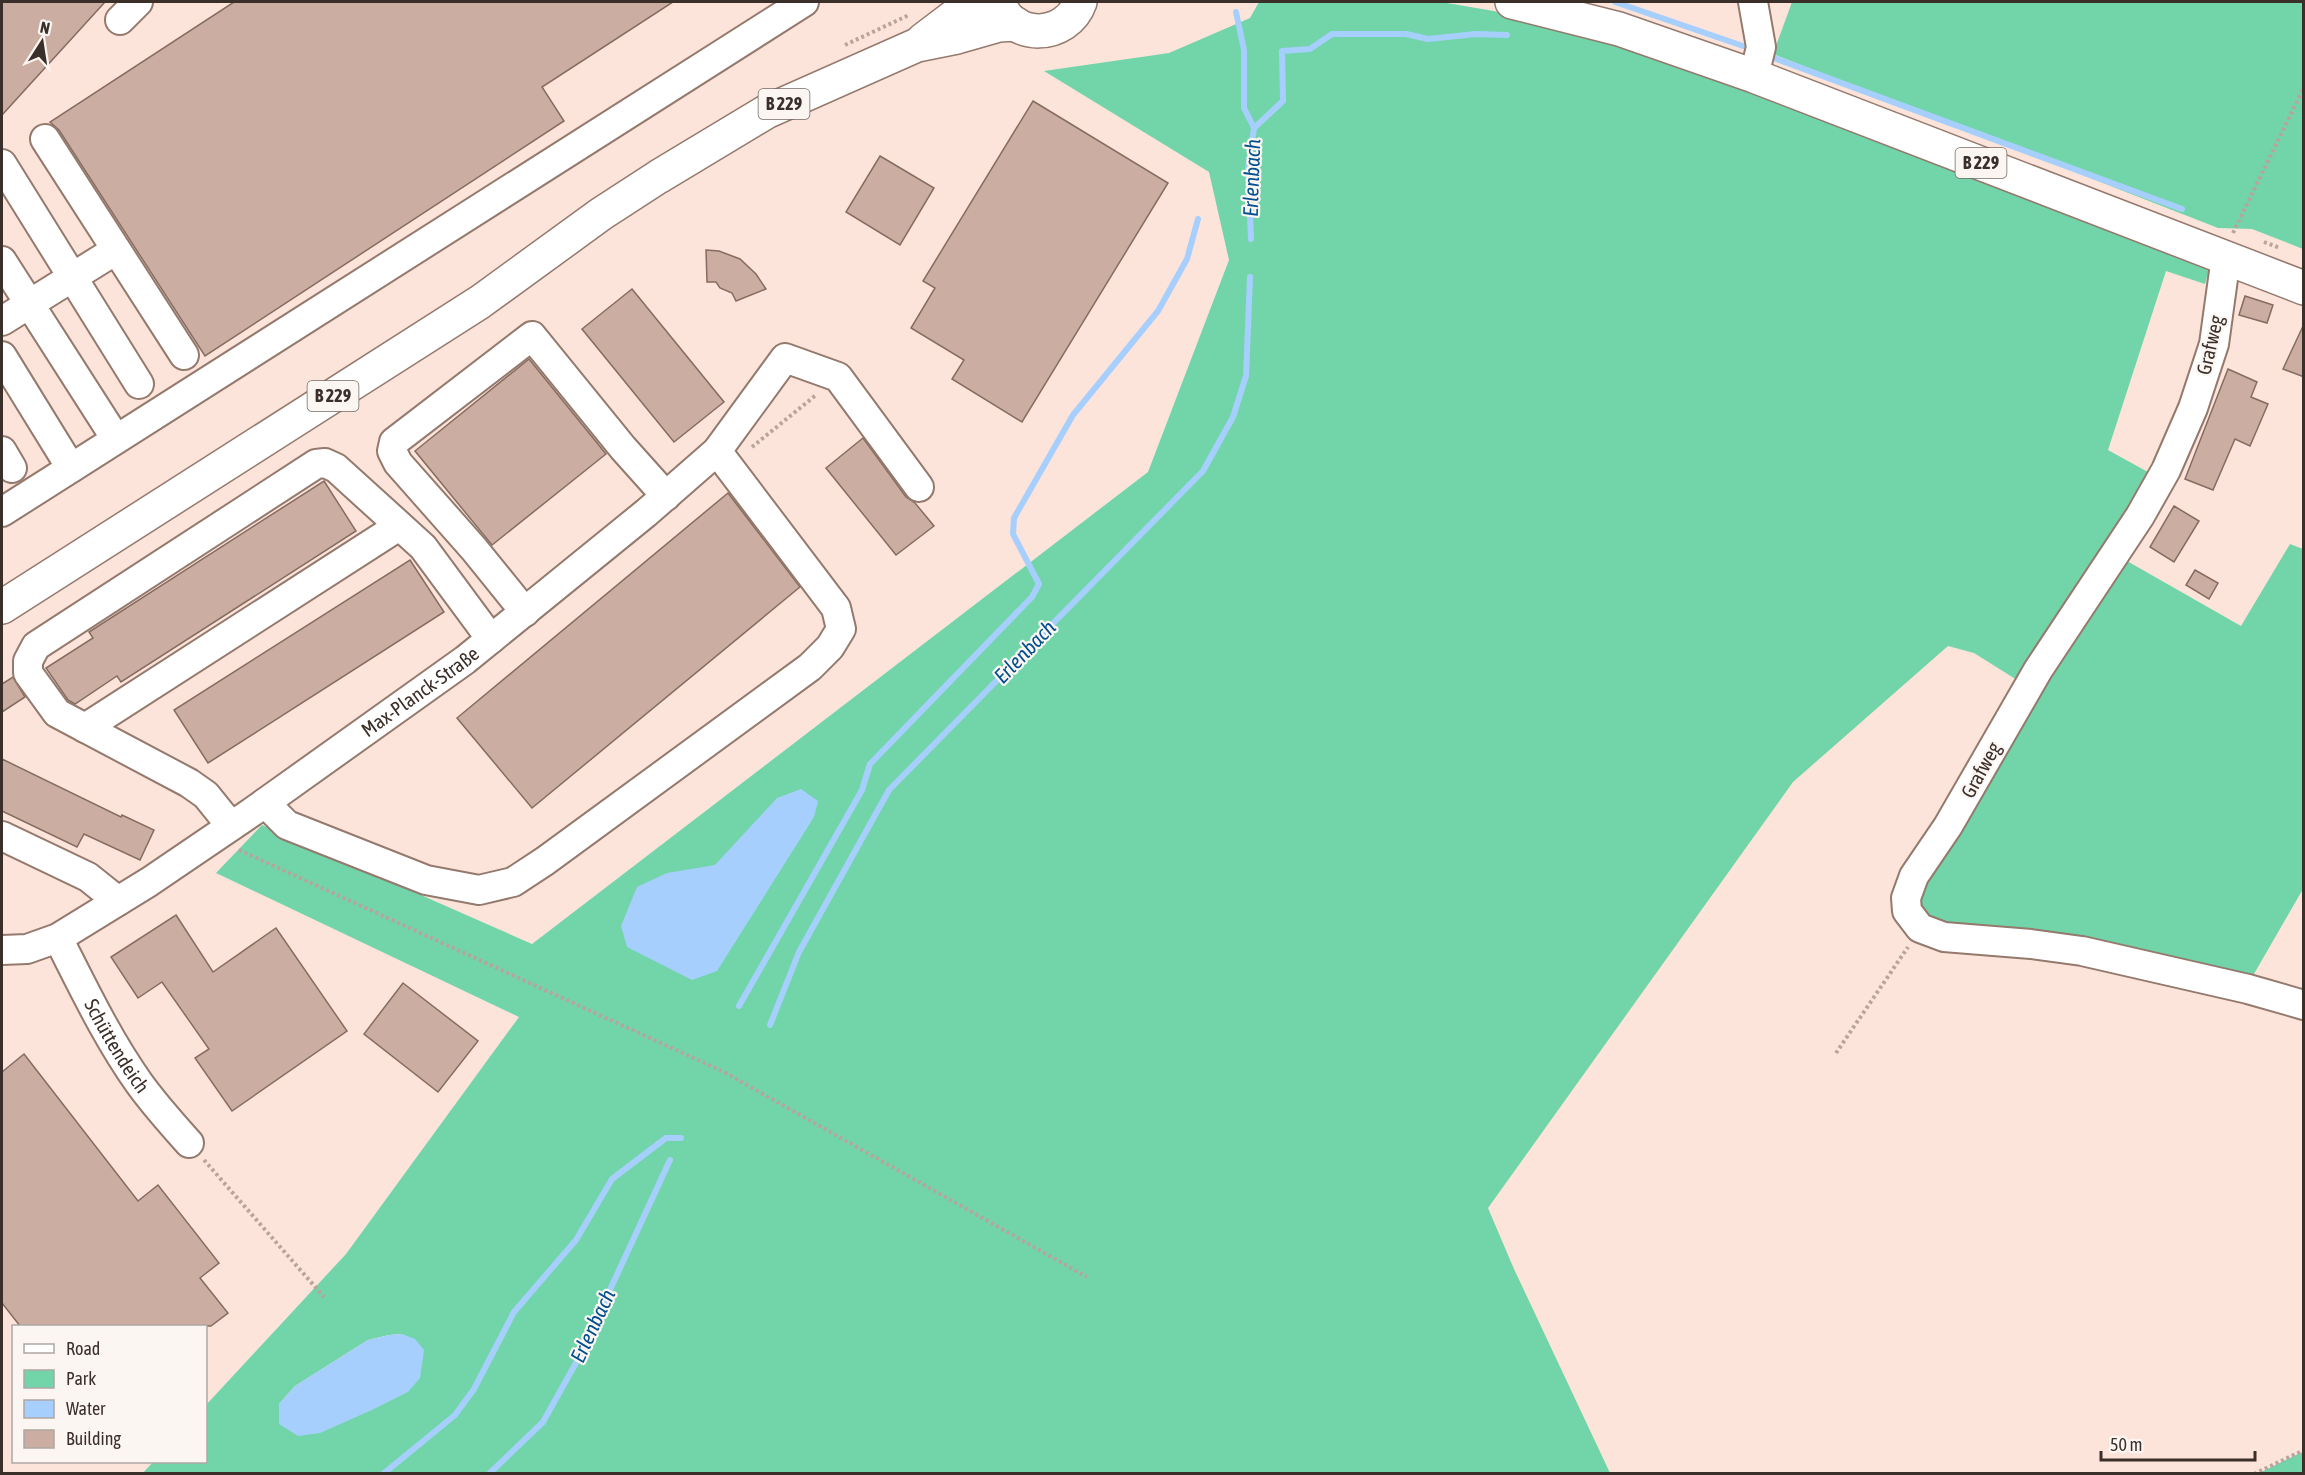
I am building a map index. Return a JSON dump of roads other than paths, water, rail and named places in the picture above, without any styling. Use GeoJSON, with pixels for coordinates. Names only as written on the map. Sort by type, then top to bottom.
{"type":"FeatureCollection","features":[{"type":"Feature","properties":{"kind":"main road","name":"B 229"},"geometry":{"type":"LineString","coordinates":[[917,45],[973,2]]}},
{"type":"Feature","properties":{"kind":"main road","name":"B 229"},"geometry":{"type":"LineString","coordinates":[[1521,2],[1619,29],[1754,76],[2228,249],[2304,288]]}},
{"type":"Feature","properties":{"kind":"main road"},"geometry":{"type":"LineString","coordinates":[[1007,13],[1035,31],[1046,31],[1065,23],[1083,3]]}},
{"type":"Feature","properties":{"kind":"main road","name":"B 229"},"geometry":{"type":"LineString","coordinates":[[2,607],[480,302],[601,214],[704,148],[766,112],[917,45],[999,25],[1007,13]]}},
{"type":"Feature","properties":{"kind":"street"},"geometry":{"type":"LineString","coordinates":[[2,512],[804,2]]}},
{"type":"Feature","properties":{"kind":"street"},"geometry":{"type":"LineString","coordinates":[[1754,2],[1761,47],[1754,76]]}},
{"type":"Feature","properties":{"kind":"street"},"geometry":{"type":"LineString","coordinates":[[45,139],[184,355]]}},
{"type":"Feature","properties":{"kind":"street"},"geometry":{"type":"LineString","coordinates":[[2,164],[139,384]]}},
{"type":"Feature","properties":{"kind":"street","name":"Grafweg"},"geometry":{"type":"LineString","coordinates":[[2228,249],[2214,345],[2193,408],[2174,451],[2140,516],[2064,628],[2012,713],[1948,826],[1914,876],[1906,898],[1907,910],[1920,928],[1944,937],[2031,944],[2082,951],[2248,989],[2304,1005]]}},
{"type":"Feature","properties":{"kind":"street"},"geometry":{"type":"LineString","coordinates":[[2,321],[116,250]]}},
{"type":"Feature","properties":{"kind":"street"},"geometry":{"type":"LineString","coordinates":[[2,261],[116,439]]}},
{"type":"Feature","properties":{"kind":"street"},"geometry":{"type":"LineString","coordinates":[[525,612],[474,549],[398,463],[392,451],[394,442],[532,336],[623,448],[666,496]]}},
{"type":"Feature","properties":{"kind":"street"},"geometry":{"type":"LineString","coordinates":[[2,356],[71,468]]}},
{"type":"Feature","properties":{"kind":"street","name":"Max-Planck-Straße"},"geometry":{"type":"LineString","coordinates":[[2,950],[27,949],[58,939],[266,803],[465,660],[666,496],[717,451],[785,358],[838,377],[919,487]]}},
{"type":"Feature","properties":{"kind":"street"},"geometry":{"type":"LineString","coordinates":[[266,803],[287,825],[426,880],[479,890],[513,882],[810,667],[830,646],[841,629],[836,608],[717,451]]}},
{"type":"Feature","properties":{"kind":"street"},"geometry":{"type":"LineString","coordinates":[[231,826],[206,795],[189,783],[57,713],[28,673],[28,661],[36,646],[306,470],[316,464],[325,463],[336,468],[423,547],[491,639]]}},
{"type":"Feature","properties":{"kind":"street"},"geometry":{"type":"LineString","coordinates":[[85,728],[399,526]]}},
{"type":"Feature","properties":{"kind":"street"},"geometry":{"type":"LineString","coordinates":[[2,836],[88,877],[118,901]]}},
{"type":"Feature","properties":{"kind":"street","name":"Schüttendeich"},"geometry":{"type":"LineString","coordinates":[[58,939],[98,1017],[138,1081],[189,1143]]}},
{"type":"Feature","properties":{"kind":"water"},"geometry":{"type":"Polygon","coordinates":[[[801,789],[818,801],[814,817],[717,971],[692,980],[627,947],[621,926],[637,887],[667,873],[715,865],[777,798],[801,789]]]}},
{"type":"Feature","properties":{"kind":"water"},"geometry":{"type":"Polygon","coordinates":[[[402,1334],[415,1339],[424,1350],[420,1378],[408,1392],[320,1433],[298,1436],[279,1424],[279,1404],[295,1386],[368,1340],[402,1334]]]}},
{"type":"Feature","properties":{"kind":"waterway"},"geometry":{"type":"LineString","coordinates":[[1615,2],[1743,46]]}},
{"type":"Feature","properties":{"kind":"waterway","name":"Erlenbach"},"geometry":{"type":"LineString","coordinates":[[1236,12],[1244,50],[1244,108],[1254,128],[1248,170],[1251,239]]}},
{"type":"Feature","properties":{"kind":"waterway"},"geometry":{"type":"LineString","coordinates":[[1254,128],[1283,101],[1282,51],[1310,49],[1332,34],[1406,34],[1428,39],[1476,34],[1507,35]]}},
{"type":"Feature","properties":{"kind":"waterway"},"geometry":{"type":"LineString","coordinates":[[1774,58],[2182,209]]}},
{"type":"Feature","properties":{"kind":"waterway"},"geometry":{"type":"LineString","coordinates":[[739,1006],[862,790],[870,764],[1032,597],[1039,584],[1013,534],[1014,518],[1073,415],[1158,311],[1187,259],[1198,219]]}},
{"type":"Feature","properties":{"kind":"waterway","name":"Erlenbach"},"geometry":{"type":"LineString","coordinates":[[770,1025],[799,952],[889,790],[1203,471],[1233,417],[1246,376],[1250,277]]}},
{"type":"Feature","properties":{"kind":"waterway"},"geometry":{"type":"LineString","coordinates":[[383,1474],[455,1415],[474,1389],[514,1312],[576,1240],[612,1179],[666,1138],[681,1138]]}},
{"type":"Feature","properties":{"kind":"waterway","name":"Erlenbach"},"geometry":{"type":"LineString","coordinates":[[489,1474],[543,1422],[577,1361],[670,1160]]}}]}
